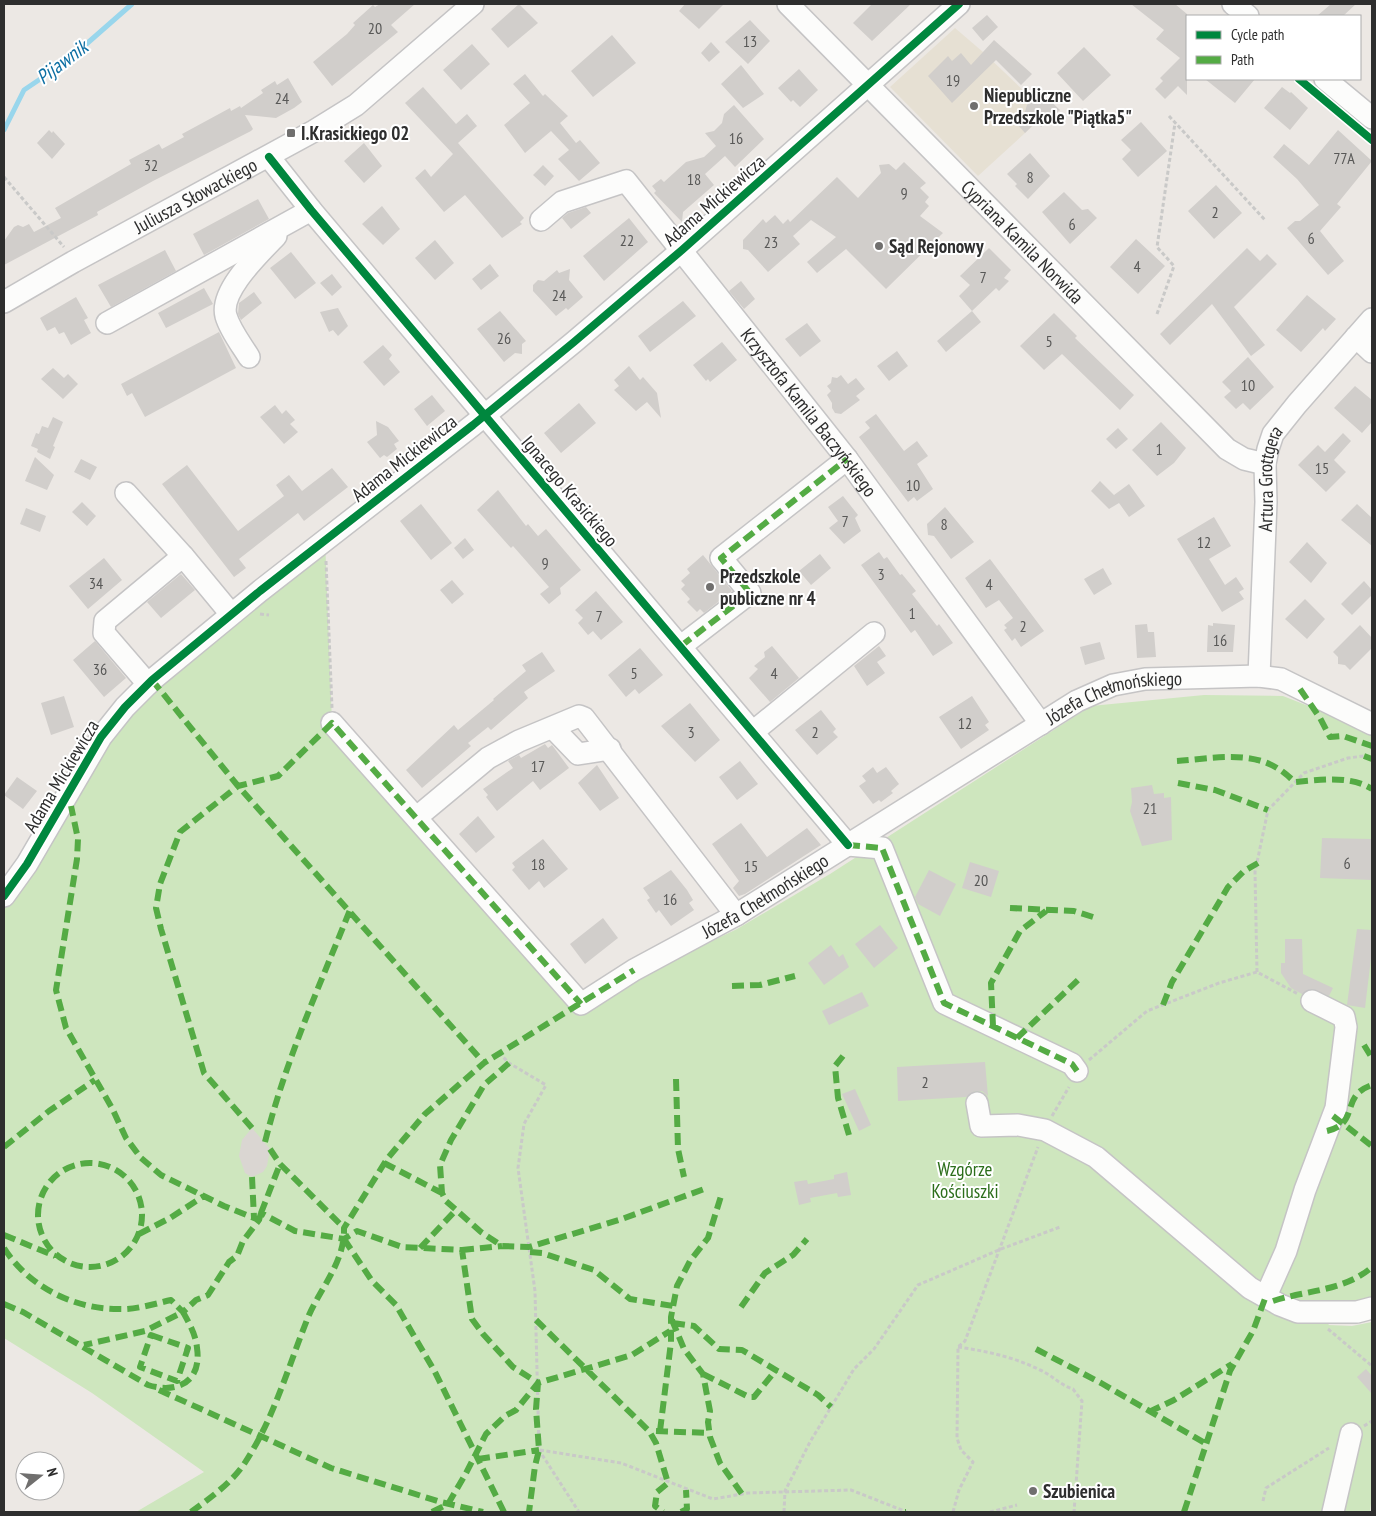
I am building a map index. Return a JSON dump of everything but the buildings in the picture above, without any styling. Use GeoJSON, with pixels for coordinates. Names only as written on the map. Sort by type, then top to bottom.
{"type":"FeatureCollection","features":[{"type":"Feature","properties":{"kind":"street","name":"Juliusza Słowackiego"},"geometry":{"type":"LineString","coordinates":[[4,302],[153,218],[269,157],[356,105],[473,4]]}},
{"type":"Feature","properties":{"kind":"street","name":"Cypriana Kamila Norwida"},"geometry":{"type":"LineString","coordinates":[[788,4],[1227,449],[1244,459],[1265,464]]}},
{"type":"Feature","properties":{"kind":"street","name":"Adama Mickiewicza"},"geometry":{"type":"LineString","coordinates":[[4,896],[27,864],[101,737],[148,684],[231,614],[325,539],[485,416],[682,250],[959,4]]}},
{"type":"Feature","properties":{"kind":"street"},"geometry":{"type":"LineString","coordinates":[[1233,4],[1247,15]]}},
{"type":"Feature","properties":{"kind":"street"},"geometry":{"type":"LineString","coordinates":[[1326,80],[1372,118]]}},
{"type":"Feature","properties":{"kind":"street","name":"Ignacego Krasickiego"},"geometry":{"type":"LineString","coordinates":[[269,157],[311,210],[754,731],[848,845]]}},
{"type":"Feature","properties":{"kind":"street","name":"Krzysztofa Kamila Baczyńskiego"},"geometry":{"type":"LineString","coordinates":[[541,220],[562,202],[626,181],[847,459],[1041,724]]}},
{"type":"Feature","properties":{"kind":"street"},"geometry":{"type":"LineString","coordinates":[[249,357],[226,316],[225,302],[251,260],[287,226],[311,210]]}},
{"type":"Feature","properties":{"kind":"street"},"geometry":{"type":"LineString","coordinates":[[107,322],[269,232],[287,226]]}},
{"type":"Feature","properties":{"kind":"street","name":"Artura Grottgera"},"geometry":{"type":"LineString","coordinates":[[1259,676],[1266,502],[1265,464],[1273,434],[1372,318]]}},
{"type":"Feature","properties":{"kind":"street"},"geometry":{"type":"LineString","coordinates":[[1356,337],[1372,352]]}},
{"type":"Feature","properties":{"kind":"street"},"geometry":{"type":"LineString","coordinates":[[681,646],[750,593],[721,558],[847,459]]}},
{"type":"Feature","properties":{"kind":"street"},"geometry":{"type":"LineString","coordinates":[[126,493],[183,556],[231,614]]}},
{"type":"Feature","properties":{"kind":"street"},"geometry":{"type":"LineString","coordinates":[[148,684],[104,633],[105,620],[183,556]]}},
{"type":"Feature","properties":{"kind":"street"},"geometry":{"type":"LineString","coordinates":[[754,731],[874,633]]}},
{"type":"Feature","properties":{"kind":"street","name":"Józefa Chełmońskiego"},"geometry":{"type":"LineString","coordinates":[[332,723],[581,1004],[634,970],[736,915],[1077,702],[1113,685],[1146,679],[1259,676],[1281,679],[1372,724]]}},
{"type":"Feature","properties":{"kind":"street"},"geometry":{"type":"LineString","coordinates":[[417,817],[488,758],[519,741],[579,716],[584,718],[610,749],[736,915]]}},
{"type":"Feature","properties":{"kind":"street"},"geometry":{"type":"LineString","coordinates":[[553,728],[578,754],[610,749]]}},
{"type":"Feature","properties":{"kind":"street"},"geometry":{"type":"LineString","coordinates":[[848,845],[882,848],[944,1003],[1072,1064],[1077,1070]]}},
{"type":"Feature","properties":{"kind":"street"},"geometry":{"type":"LineString","coordinates":[[1266,1296],[1286,1251],[1305,1190],[1336,1108],[1346,1027],[1344,1017],[1312,1001]]}},
{"type":"Feature","properties":{"kind":"street"},"geometry":{"type":"LineString","coordinates":[[977,1103],[981,1126],[1018,1125],[1045,1130],[1096,1157],[1250,1288],[1280,1306],[1298,1312],[1357,1312],[1372,1308]]}},
{"type":"Feature","properties":{"kind":"street"},"geometry":{"type":"LineString","coordinates":[[1333,1512],[1351,1434]]}},
{"type":"Feature","properties":{"kind":"path"},"geometry":{"type":"LineString","coordinates":[[1168,116],[1265,220]]}},
{"type":"Feature","properties":{"kind":"path"},"geometry":{"type":"LineString","coordinates":[[1157,314],[1174,266],[1157,246],[1175,123]]}},
{"type":"Feature","properties":{"kind":"path"},"geometry":{"type":"LineString","coordinates":[[4,177],[66,249]]}},
{"type":"Feature","properties":{"kind":"path"},"geometry":{"type":"LineString","coordinates":[[325,539],[332,723]]}},
{"type":"Feature","properties":{"kind":"path"},"geometry":{"type":"LineString","coordinates":[[1257,972],[1256,872],[1268,810],[1304,773],[1348,758],[1364,756]]}},
{"type":"Feature","properties":{"kind":"path"},"geometry":{"type":"LineString","coordinates":[[953,1512],[959,1490],[973,1462],[961,1450],[957,1438],[958,1347],[965,1341],[1045,1130],[1077,1070],[1147,1010],[1257,972],[1312,1001]]}},
{"type":"Feature","properties":{"kind":"path"},"geometry":{"type":"LineString","coordinates":[[499,1053],[509,1063],[546,1085],[524,1124],[518,1168],[535,1291],[539,1450],[579,1512]]}},
{"type":"Feature","properties":{"kind":"path"},"geometry":{"type":"LineString","coordinates":[[784,1512],[785,1491],[810,1442],[854,1369],[874,1349],[918,1285],[1001,1249],[1060,1227]]}},
{"type":"Feature","properties":{"kind":"path"},"geometry":{"type":"LineString","coordinates":[[1328,1329],[1372,1366]]}},
{"type":"Feature","properties":{"kind":"path"},"geometry":{"type":"LineString","coordinates":[[958,1347],[990,1352],[1022,1362],[1042,1370],[1062,1385],[1073,1388],[1082,1401],[1074,1512]]}},
{"type":"Feature","properties":{"kind":"path"},"geometry":{"type":"LineString","coordinates":[[539,1450],[622,1463],[713,1499],[748,1493],[851,1490],[907,1512]]}},
{"type":"Feature","properties":{"kind":"path"},"geometry":{"type":"LineString","coordinates":[[1263,1501],[1266,1488],[1312,1459]]}},
{"type":"Feature","properties":{"kind":"path"},"geometry":{"type":"LineString","coordinates":[[990,1512],[1017,1505]]}},
{"type":"Feature","properties":{"kind":"shaded area","name":"Niepubliczne Przedszkole \"Piątka5\""},"geometry":{"type":"Polygon","coordinates":[[[955,28],[1047,113],[978,176],[890,87],[955,28]]]}},
{"type":"Feature","properties":{"kind":"shaded area"},"geometry":{"type":"Polygon","coordinates":[[[252,1128],[270,1149],[267,1166],[263,1172],[252,1177],[245,1173],[239,1156],[242,1140],[252,1128]]]}},
{"type":"Feature","properties":{"kind":"green space","name":"Wzgórze Kościuszki"},"geometry":{"type":"Polygon","coordinates":[[[325,539],[332,723],[581,1004],[737,929],[830,874],[1091,706],[1204,695],[1283,696],[1372,731],[1372,1297],[1340,1315],[1328,1325],[1352,1326],[1372,1322],[1372,1494],[1370,1512],[136,1512],[204,1472],[92,1393],[4,1338],[4,896],[101,737],[325,539]]]}},
{"type":"Feature","properties":{"kind":"waterway","name":"Pijawnik"},"geometry":{"type":"LineString","coordinates":[[4,130],[24,90],[67,61],[132,4]]}},
{"type":"Feature","properties":{"kind":"marked path"},"geometry":{"type":"LineString","coordinates":[[681,646],[750,593],[721,558],[847,459]]}},
{"type":"Feature","properties":{"kind":"marked path"},"geometry":{"type":"LineString","coordinates":[[152,680],[238,786],[484,1063]]}},
{"type":"Feature","properties":{"kind":"marked path"},"geometry":{"type":"LineString","coordinates":[[1300,689],[1320,718],[1330,737],[1343,736],[1372,746]]}},
{"type":"Feature","properties":{"kind":"marked path"},"geometry":{"type":"LineString","coordinates":[[252,1128],[204,1073],[156,908],[160,884],[180,832],[238,786],[278,776],[332,723],[581,1004]]}},
{"type":"Feature","properties":{"kind":"marked path"},"geometry":{"type":"LineString","coordinates":[[1364,756],[1372,759]]}},
{"type":"Feature","properties":{"kind":"marked path"},"geometry":{"type":"LineString","coordinates":[[1177,761],[1241,757],[1266,762],[1284,772],[1295,782],[1345,780],[1372,789]]}},
{"type":"Feature","properties":{"kind":"marked path"},"geometry":{"type":"LineString","coordinates":[[1178,783],[1215,790],[1268,810]]}},
{"type":"Feature","properties":{"kind":"marked path"},"geometry":{"type":"LineString","coordinates":[[4,1248],[26,1274],[53,1293],[68,1300],[101,1308],[124,1309],[171,1300],[183,1312],[196,1300],[208,1295],[229,1262],[237,1256],[243,1241],[259,1220],[224,1206],[161,1175],[141,1158],[126,1138],[112,1108],[66,1028],[56,990],[77,859],[78,839],[71,806]]}},
{"type":"Feature","properties":{"kind":"marked path"},"geometry":{"type":"LineString","coordinates":[[848,845],[882,848],[944,1003],[1072,1064],[1077,1071]]}},
{"type":"Feature","properties":{"kind":"marked path"},"geometry":{"type":"LineString","coordinates":[[1163,1005],[1172,982],[1228,887],[1244,871],[1258,863]]}},
{"type":"Feature","properties":{"kind":"marked path"},"geometry":{"type":"LineString","coordinates":[[1010,908],[1074,911],[1093,917]]}},
{"type":"Feature","properties":{"kind":"marked path"},"geometry":{"type":"LineString","coordinates":[[265,1142],[282,1083],[350,910]]}},
{"type":"Feature","properties":{"kind":"marked path"},"geometry":{"type":"LineString","coordinates":[[993,1026],[991,983],[1020,931],[1046,911]]}},
{"type":"Feature","properties":{"kind":"marked path"},"geometry":{"type":"LineString","coordinates":[[191,1512],[235,1476],[256,1444],[281,1390],[309,1315],[337,1262],[341,1251],[344,1228],[387,1159],[425,1114],[484,1063],[634,970]]}},
{"type":"Feature","properties":{"kind":"marked path"},"geometry":{"type":"LineString","coordinates":[[732,986],[760,985],[795,976]]}},
{"type":"Feature","properties":{"kind":"marked path"},"geometry":{"type":"LineString","coordinates":[[1017,1038],[1078,980]]}},
{"type":"Feature","properties":{"kind":"marked path"},"geometry":{"type":"LineString","coordinates":[[1364,1045],[1372,1058]]}},
{"type":"Feature","properties":{"kind":"marked path"},"geometry":{"type":"LineString","coordinates":[[843,1056],[835,1066],[838,1098],[849,1135]]}},
{"type":"Feature","properties":{"kind":"marked path"},"geometry":{"type":"LineString","coordinates":[[509,1063],[484,1085],[451,1140],[440,1165],[442,1193],[446,1201],[481,1232],[502,1246],[529,1247],[619,1220],[707,1188]]}},
{"type":"Feature","properties":{"kind":"marked path"},"geometry":{"type":"LineString","coordinates":[[676,1079],[678,1149],[684,1177]]}},
{"type":"Feature","properties":{"kind":"marked path"},"geometry":{"type":"LineString","coordinates":[[4,1147],[49,1111],[95,1080]]}},
{"type":"Feature","properties":{"kind":"marked path"},"geometry":{"type":"LineString","coordinates":[[1327,1131],[1344,1122],[1356,1096],[1362,1090],[1372,1085]]}},
{"type":"Feature","properties":{"kind":"marked path"},"geometry":{"type":"LineString","coordinates":[[1333,1116],[1372,1146]]}},
{"type":"Feature","properties":{"kind":"marked path"},"geometry":{"type":"LineString","coordinates":[[270,1149],[280,1164],[344,1228]]}},
{"type":"Feature","properties":{"kind":"marked path"},"geometry":{"type":"LineString","coordinates":[[90,1163],[110,1167],[127,1178],[138,1195],[142,1215],[138,1235],[127,1252],[110,1263],[90,1267],[70,1263],[53,1252],[42,1235],[38,1215],[42,1195],[53,1178],[70,1167],[90,1163]]}},
{"type":"Feature","properties":{"kind":"marked path"},"geometry":{"type":"LineString","coordinates":[[384,1163],[442,1193]]}},
{"type":"Feature","properties":{"kind":"marked path"},"geometry":{"type":"LineString","coordinates":[[261,1213],[280,1164]]}},
{"type":"Feature","properties":{"kind":"marked path"},"geometry":{"type":"LineString","coordinates":[[252,1177],[254,1218]]}},
{"type":"Feature","properties":{"kind":"marked path"},"geometry":{"type":"LineString","coordinates":[[139,1234],[170,1218],[204,1196]]}},
{"type":"Feature","properties":{"kind":"marked path"},"geometry":{"type":"LineString","coordinates":[[660,1431],[671,1342],[671,1317],[677,1286],[690,1261],[708,1238],[721,1196]]}},
{"type":"Feature","properties":{"kind":"marked path"},"geometry":{"type":"LineString","coordinates":[[420,1248],[457,1209]]}},
{"type":"Feature","properties":{"kind":"marked path"},"geometry":{"type":"LineString","coordinates":[[259,1220],[261,1213],[295,1231],[344,1239],[357,1231],[402,1247],[462,1250],[472,1319],[513,1367],[538,1383],[536,1409],[539,1450],[529,1512]]}},
{"type":"Feature","properties":{"kind":"marked path"},"geometry":{"type":"LineString","coordinates":[[4,1235],[55,1256]]}},
{"type":"Feature","properties":{"kind":"marked path"},"geometry":{"type":"LineString","coordinates":[[344,1239],[372,1281],[396,1305],[435,1372],[504,1512]]}},
{"type":"Feature","properties":{"kind":"marked path"},"geometry":{"type":"LineString","coordinates":[[741,1307],[765,1273],[793,1255],[807,1239]]}},
{"type":"Feature","properties":{"kind":"marked path"},"geometry":{"type":"LineString","coordinates":[[462,1250],[502,1246]]}},
{"type":"Feature","properties":{"kind":"marked path"},"geometry":{"type":"LineString","coordinates":[[530,1252],[542,1253],[594,1270],[630,1299],[673,1306]]}},
{"type":"Feature","properties":{"kind":"marked path"},"geometry":{"type":"LineString","coordinates":[[1273,1301],[1350,1281],[1372,1267]]}},
{"type":"Feature","properties":{"kind":"marked path"},"geometry":{"type":"LineString","coordinates":[[1184,1512],[1230,1371],[1253,1331],[1266,1296]]}},
{"type":"Feature","properties":{"kind":"marked path"},"geometry":{"type":"LineString","coordinates":[[4,1304],[23,1312],[148,1385],[169,1388],[185,1383],[196,1369],[198,1360],[195,1338],[183,1312],[145,1331],[84,1345]]}},
{"type":"Feature","properties":{"kind":"marked path"},"geometry":{"type":"LineString","coordinates":[[536,1320],[649,1431],[656,1443],[668,1483],[657,1492],[655,1506],[663,1512]]}},
{"type":"Feature","properties":{"kind":"marked path"},"geometry":{"type":"LineString","coordinates":[[672,1320],[684,1349],[703,1374],[710,1411],[708,1422],[710,1437],[720,1463],[742,1494]]}},
{"type":"Feature","properties":{"kind":"marked path"},"geometry":{"type":"LineString","coordinates":[[673,1323],[694,1326],[719,1349],[742,1350],[818,1395],[831,1407]]}},
{"type":"Feature","properties":{"kind":"marked path"},"geometry":{"type":"LineString","coordinates":[[432,1512],[448,1504],[486,1434],[505,1416],[516,1410],[538,1383],[632,1355],[670,1331]]}},
{"type":"Feature","properties":{"kind":"marked path"},"geometry":{"type":"LineString","coordinates":[[151,1335],[188,1348],[177,1381],[140,1367],[151,1335]]}},
{"type":"Feature","properties":{"kind":"marked path"},"geometry":{"type":"LineString","coordinates":[[1036,1349],[1101,1383],[1205,1443]]}},
{"type":"Feature","properties":{"kind":"marked path"},"geometry":{"type":"LineString","coordinates":[[1149,1412],[1174,1400],[1232,1364]]}},
{"type":"Feature","properties":{"kind":"marked path"},"geometry":{"type":"LineString","coordinates":[[703,1374],[749,1397],[754,1397],[776,1370]]}},
{"type":"Feature","properties":{"kind":"marked path"},"geometry":{"type":"LineString","coordinates":[[159,1390],[331,1468],[441,1502],[483,1512]]}},
{"type":"Feature","properties":{"kind":"marked path"},"geometry":{"type":"LineString","coordinates":[[656,1431],[709,1433]]}},
{"type":"Feature","properties":{"kind":"marked path"},"geometry":{"type":"LineString","coordinates":[[478,1459],[539,1450]]}},
{"type":"Feature","properties":{"kind":"marked path"},"geometry":{"type":"LineString","coordinates":[[681,1512],[687,1509],[686,1490]]}},
{"type":"Feature","properties":{"kind":"cycle path"},"geometry":{"type":"LineString","coordinates":[[4,896],[27,864],[101,737],[125,707],[152,680],[260,591],[473,425],[574,342],[682,250],[959,4]]}},
{"type":"Feature","properties":{"kind":"cycle path"},"geometry":{"type":"LineString","coordinates":[[1300,80],[1372,140]]}},
{"type":"Feature","properties":{"kind":"cycle path"},"geometry":{"type":"LineString","coordinates":[[269,157],[311,210],[848,845]]}},
{"type":"Feature","properties":{"kind":"place","name":"Niepubliczne Przedszkole \"Piątka5\""},"geometry":{"type":"Point","coordinates":[974,106]}},
{"type":"Feature","properties":{"kind":"place","name":"I.Krasickiego 02"},"geometry":{"type":"Point","coordinates":[291,133]}},
{"type":"Feature","properties":{"kind":"place","name":"Sąd Rejonowy"},"geometry":{"type":"Point","coordinates":[879,246]}},
{"type":"Feature","properties":{"kind":"place","name":"Przedszkole publiczne nr 4"},"geometry":{"type":"Point","coordinates":[710,587]}},
{"type":"Feature","properties":{"kind":"place","name":"Szubienica"},"geometry":{"type":"Point","coordinates":[1033,1491]}}]}
